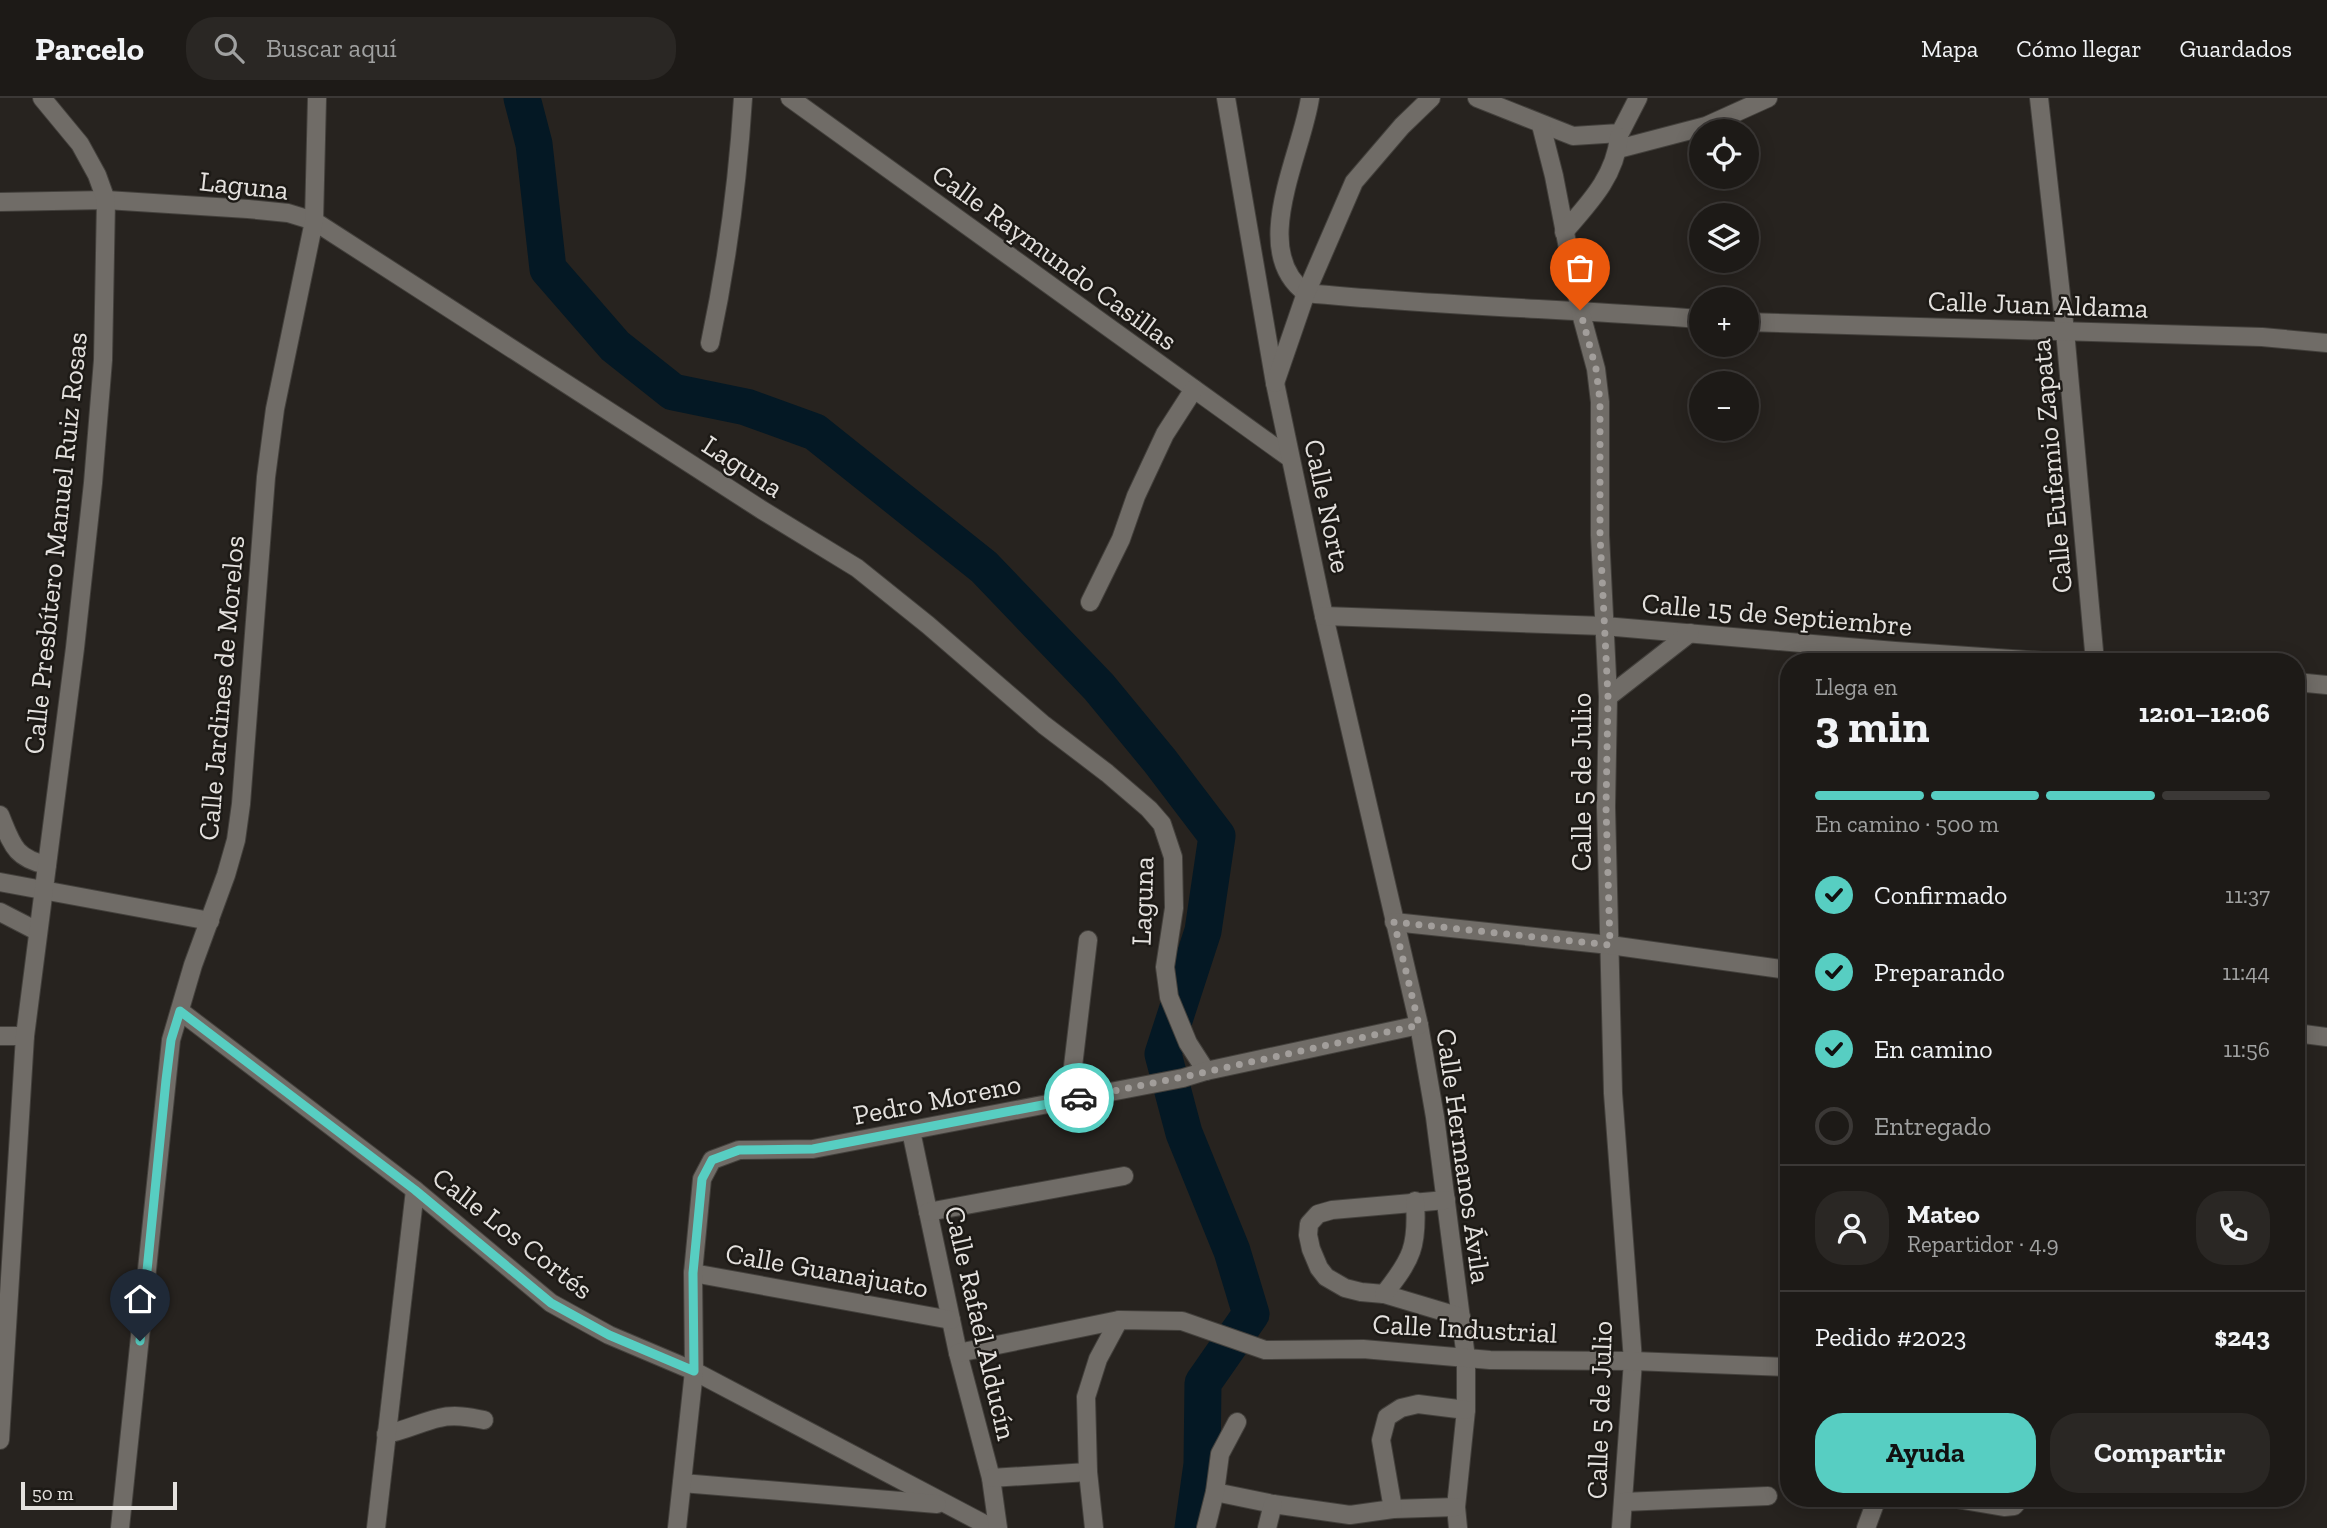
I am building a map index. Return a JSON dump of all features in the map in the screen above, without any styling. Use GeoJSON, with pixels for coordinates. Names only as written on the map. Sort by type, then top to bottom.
{"type":"FeatureCollection","features":[{"type":"Feature","properties":{"kind":"street"},"geometry":{"type":"LineString","coordinates":[[42,98],[80,144],[97,175],[106,200]]}},
{"type":"Feature","properties":{"kind":"street","name":"Calle Jardines de Morelos"},"geometry":{"type":"LineString","coordinates":[[120,1528],[171,1040],[236,840],[241,804],[247,698],[273,422],[301,274],[314,221],[317,98]]}},
{"type":"Feature","properties":{"kind":"street"},"geometry":{"type":"LineString","coordinates":[[710,343],[723,284],[740,150],[743,98]]}},
{"type":"Feature","properties":{"kind":"street","name":"Calle Raymundo Casillas"},"geometry":{"type":"LineString","coordinates":[[790,98],[1290,458]]}},
{"type":"Feature","properties":{"kind":"street","name":"Calle Norte"},"geometry":{"type":"LineString","coordinates":[[1226,98],[1290,458],[1394,922]]}},
{"type":"Feature","properties":{"kind":"street"},"geometry":{"type":"LineString","coordinates":[[1310,98],[1279,230],[1281,256],[1288,276],[1306,293],[1497,308],[1580,310],[1689,318]]}},
{"type":"Feature","properties":{"kind":"street"},"geometry":{"type":"LineString","coordinates":[[1275,383],[1306,293],[1354,182],[1402,126],[1432,98]]}},
{"type":"Feature","properties":{"kind":"street"},"geometry":{"type":"LineString","coordinates":[[1477,98],[1573,136],[1619,141],[1706,126],[1768,98]]}},
{"type":"Feature","properties":{"kind":"street"},"geometry":{"type":"LineString","coordinates":[[1564,232],[1604,184],[1637,98]]}},
{"type":"Feature","properties":{"kind":"street","name":"Calle Eufemio Zapata"},"geometry":{"type":"LineString","coordinates":[[2039,98],[2065,331],[2094,653]]}},
{"type":"Feature","properties":{"kind":"street","name":"Calle 5 de Julio"},"geometry":{"type":"LineString","coordinates":[[1541,125],[1554,176],[1580,310],[1596,369],[1600,401],[1600,535],[1608,697],[1606,807],[1613,1093],[1633,1361],[1621,1528]]}},
{"type":"Feature","properties":{"kind":"street","name":"Laguna"},"geometry":{"type":"LineString","coordinates":[[0,202],[106,200],[288,213],[314,221],[762,510],[857,568],[929,625],[1044,725],[1107,773],[1149,809],[1162,824],[1173,857],[1174,908],[1165,967],[1169,997],[1188,1043],[1206,1071]]}},
{"type":"Feature","properties":{"kind":"street","name":"Calle Presbítero Manuel Ruiz Rosas"},"geometry":{"type":"LineString","coordinates":[[0,1440],[25,1037],[93,483],[103,360],[106,200]]}},
{"type":"Feature","properties":{"kind":"street","name":"Calle Juan Aldama"},"geometry":{"type":"LineString","coordinates":[[1759,322],[2262,337],[2327,343]]}},
{"type":"Feature","properties":{"kind":"street"},"geometry":{"type":"LineString","coordinates":[[1090,602],[1121,539],[1136,496],[1165,434],[1194,389]]}},
{"type":"Feature","properties":{"kind":"street","name":"Calle 15 de Septiembre"},"geometry":{"type":"LineString","coordinates":[[1324,616],[1604,626],[1924,653]]}},
{"type":"Feature","properties":{"kind":"street"},"geometry":{"type":"LineString","coordinates":[[1608,697],[1690,633]]}},
{"type":"Feature","properties":{"kind":"street"},"geometry":{"type":"LineString","coordinates":[[2305,683],[2327,685]]}},
{"type":"Feature","properties":{"kind":"street"},"geometry":{"type":"LineString","coordinates":[[0,816],[18,852],[29,861],[47,865]]}},
{"type":"Feature","properties":{"kind":"street"},"geometry":{"type":"LineString","coordinates":[[0,882],[210,921]]}},
{"type":"Feature","properties":{"kind":"street"},"geometry":{"type":"LineString","coordinates":[[0,912],[37,931]]}},
{"type":"Feature","properties":{"kind":"street"},"geometry":{"type":"LineString","coordinates":[[1394,922],[1610,945],[1780,969]]}},
{"type":"Feature","properties":{"kind":"street","name":"Calle Hermanos Ávila"},"geometry":{"type":"LineString","coordinates":[[1394,922],[1419,1025],[1435,1117],[1466,1358],[1466,1410],[1456,1507],[1458,1528]]}},
{"type":"Feature","properties":{"kind":"street"},"geometry":{"type":"LineString","coordinates":[[1069,1100],[1088,940]]}},
{"type":"Feature","properties":{"kind":"street","name":"Calle Los Cortés"},"geometry":{"type":"LineString","coordinates":[[180,1011],[415,1190],[551,1303],[609,1335],[694,1371],[992,1528]]}},
{"type":"Feature","properties":{"kind":"street","name":"Pedro Moreno"},"geometry":{"type":"LineString","coordinates":[[693,1273],[702,1179],[712,1160],[739,1150],[813,1149],[911,1131],[1183,1077],[1419,1025]]}},
{"type":"Feature","properties":{"kind":"street"},"geometry":{"type":"LineString","coordinates":[[2305,1034],[2327,1037]]}},
{"type":"Feature","properties":{"kind":"street"},"geometry":{"type":"LineString","coordinates":[[0,1036],[25,1037]]}},
{"type":"Feature","properties":{"kind":"street","name":"Calle Rafaél Alducín"},"geometry":{"type":"LineString","coordinates":[[911,1131],[958,1353],[991,1478],[998,1528]]}},
{"type":"Feature","properties":{"kind":"street"},"geometry":{"type":"LineString","coordinates":[[929,1212],[1124,1176]]}},
{"type":"Feature","properties":{"kind":"street"},"geometry":{"type":"LineString","coordinates":[[376,1528],[415,1190]]}},
{"type":"Feature","properties":{"kind":"street"},"geometry":{"type":"LineString","coordinates":[[1446,1200],[1332,1210],[1318,1214],[1309,1224],[1308,1235],[1319,1268],[1326,1277],[1345,1288],[1384,1294],[1461,1317]]}},
{"type":"Feature","properties":{"kind":"street"},"geometry":{"type":"LineString","coordinates":[[1384,1294],[1409,1260],[1415,1244],[1415,1201]]}},
{"type":"Feature","properties":{"kind":"street"},"geometry":{"type":"LineString","coordinates":[[677,1528],[694,1371],[693,1273]]}},
{"type":"Feature","properties":{"kind":"street","name":"Calle Guanajuato"},"geometry":{"type":"LineString","coordinates":[[693,1273],[951,1320]]}},
{"type":"Feature","properties":{"kind":"street"},"geometry":{"type":"LineString","coordinates":[[958,1353],[1119,1320]]}},
{"type":"Feature","properties":{"kind":"street"},"geometry":{"type":"LineString","coordinates":[[1094,1528],[1088,1472],[1086,1396],[1098,1359],[1119,1320]]}},
{"type":"Feature","properties":{"kind":"street","name":"Calle Industrial"},"geometry":{"type":"LineString","coordinates":[[1119,1320],[1182,1321],[1265,1350],[1363,1349],[1466,1358],[1780,1367]]}},
{"type":"Feature","properties":{"kind":"street"},"geometry":{"type":"LineString","coordinates":[[1393,1509],[1381,1440],[1387,1417],[1401,1408],[1418,1404],[1466,1410]]}},
{"type":"Feature","properties":{"kind":"street"},"geometry":{"type":"LineString","coordinates":[[386,1434],[442,1417],[463,1416],[484,1420]]}},
{"type":"Feature","properties":{"kind":"street"},"geometry":{"type":"LineString","coordinates":[[1206,1528],[1215,1492],[1220,1454],[1237,1422]]}},
{"type":"Feature","properties":{"kind":"street"},"geometry":{"type":"LineString","coordinates":[[991,1478],[1088,1472]]}},
{"type":"Feature","properties":{"kind":"street"},"geometry":{"type":"LineString","coordinates":[[682,1483],[946,1505]]}},
{"type":"Feature","properties":{"kind":"street"},"geometry":{"type":"LineString","coordinates":[[1215,1492],[1348,1521],[1393,1509],[1456,1507]]}},
{"type":"Feature","properties":{"kind":"street"},"geometry":{"type":"LineString","coordinates":[[1623,1502],[1768,1496]]}},
{"type":"Feature","properties":{"kind":"street"},"geometry":{"type":"LineString","coordinates":[[1267,1528],[1273,1504]]}},
{"type":"Feature","properties":{"kind":"street"},"geometry":{"type":"LineString","coordinates":[[1866,1528],[1874,1507]]}},
{"type":"Feature","properties":{"kind":"waterway"},"geometry":{"type":"LineString","coordinates":[[522,98],[534,144],[548,269],[615,346],[673,392],[746,407],[815,432],[984,567],[1099,687],[1217,836],[1203,931],[1163,1054],[1184,1133],[1232,1251],[1251,1314],[1203,1383],[1202,1464],[1193,1528]]}},
{"type":"Feature","properties":{"kind":"way so far"},"geometry":{"type":"LineString","coordinates":[[1079,1098],[1419,1025],[1394,922],[1610,945],[1606,807],[1608,697],[1598,442],[1600,401],[1596,369],[1580,310]]}},
{"type":"Feature","properties":{"kind":"route"},"geometry":{"type":"LineString","coordinates":[[140,1341],[166,1080],[171,1040],[180,1011],[415,1190],[551,1303],[609,1335],[694,1371],[693,1273],[702,1179],[712,1160],[739,1150],[813,1149],[1079,1098]]}}]}
